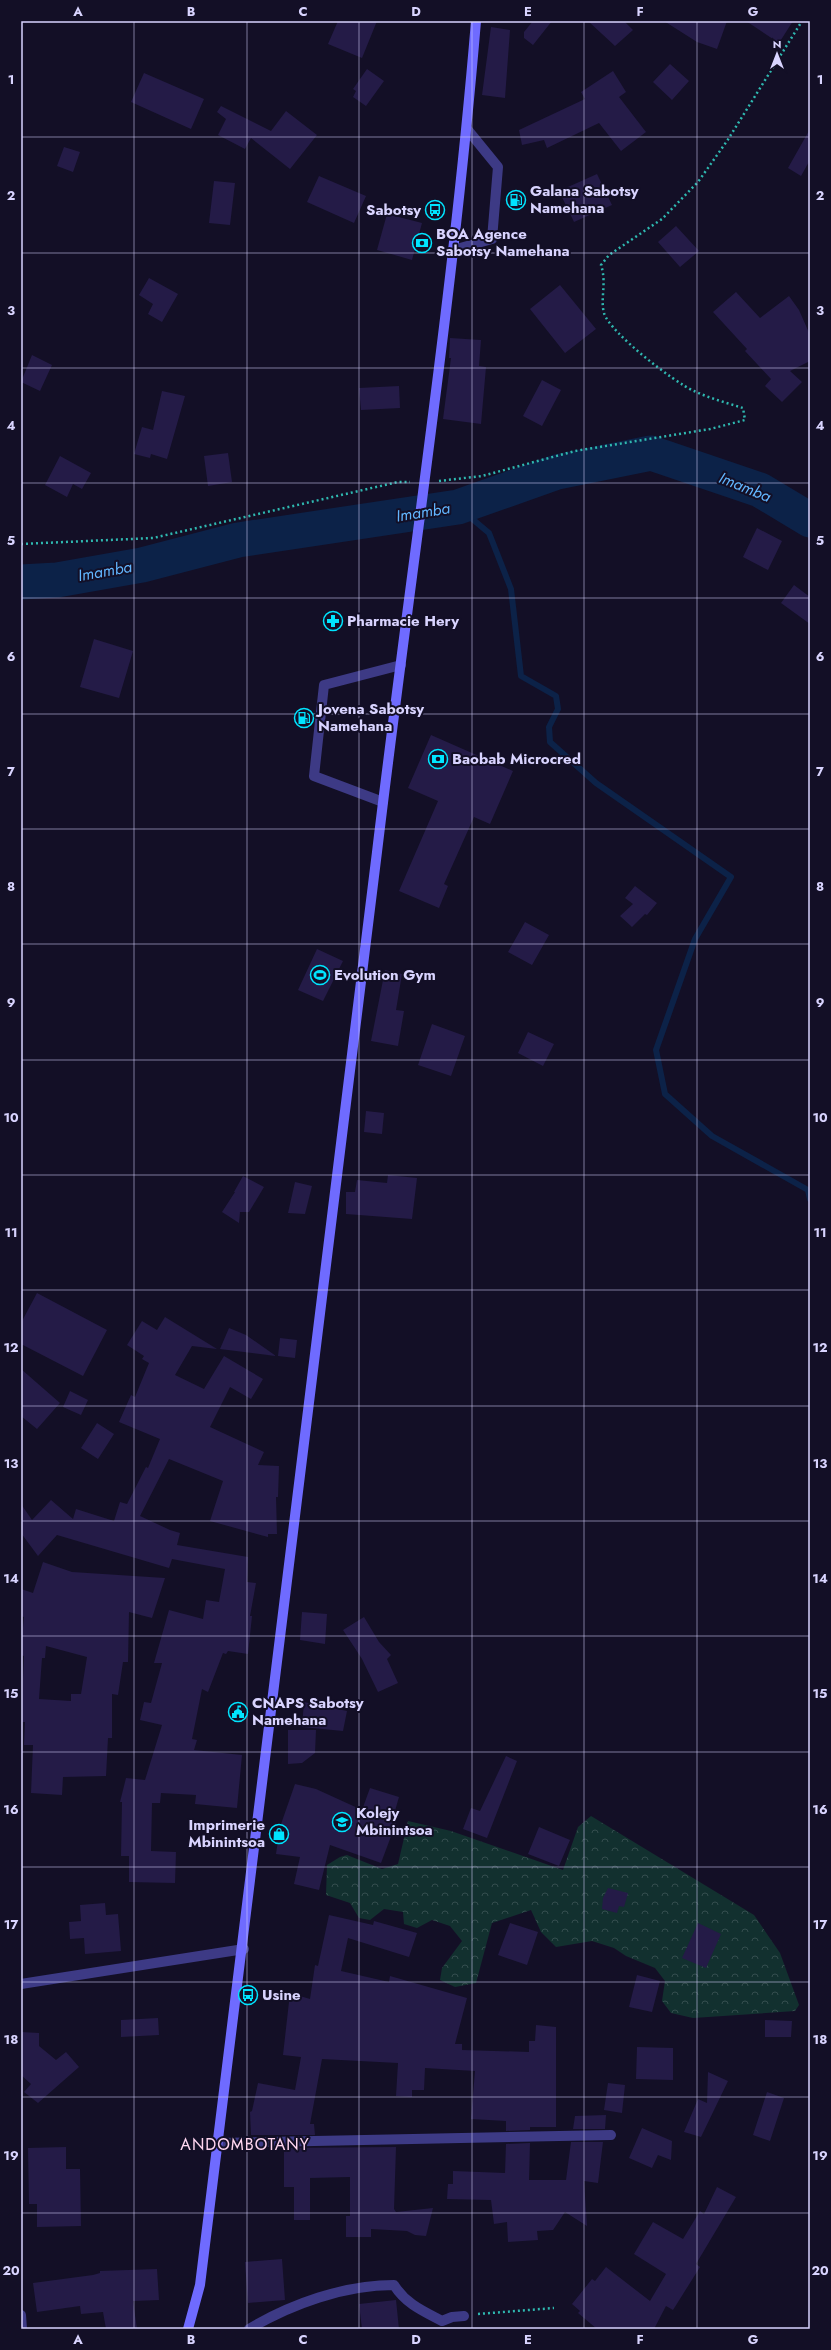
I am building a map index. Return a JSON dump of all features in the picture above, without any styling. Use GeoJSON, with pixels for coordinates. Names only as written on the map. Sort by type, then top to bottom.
{"type":"FeatureCollection","features":[{"type":"Feature","properties":{"kind":"main road"},"geometry":{"type":"LineString","coordinates":[[188,2329],[200,2285],[244,1949],[383,802],[453,250],[467,129],[476,21]]}},
{"type":"Feature","properties":{"kind":"street"},"geometry":{"type":"LineString","coordinates":[[453,250],[492,239],[498,167],[467,129]]}},
{"type":"Feature","properties":{"kind":"street"},"geometry":{"type":"LineString","coordinates":[[383,802],[314,776],[324,685],[401,665]]}},
{"type":"Feature","properties":{"kind":"street"},"geometry":{"type":"LineString","coordinates":[[21,1984],[244,1949]]}},
{"type":"Feature","properties":{"kind":"street"},"geometry":{"type":"LineString","coordinates":[[219,2142],[611,2135]]}},
{"type":"Feature","properties":{"kind":"street"},"geometry":{"type":"LineString","coordinates":[[249,2329],[273,2315],[319,2299],[353,2288],[379,2285],[394,2285],[401,2295],[417,2309],[430,2313],[442,2321],[452,2317],[464,2316]]}},
{"type":"Feature","properties":{"kind":"street"},"geometry":{"type":"LineString","coordinates":[[21,2316],[22,2329]]}},
{"type":"Feature","properties":{"kind":"path"},"geometry":{"type":"LineString","coordinates":[[21,544],[153,538],[398,482],[424,483],[482,476],[575,451],[710,429],[744,420],[743,408],[693,391],[664,373],[616,332],[604,314],[605,277],[602,265],[609,255],[662,219],[698,182],[727,141],[802,21]]}},
{"type":"Feature","properties":{"kind":"path"},"geometry":{"type":"LineString","coordinates":[[464,2316],[496,2311],[554,2308]]}},
{"type":"Feature","properties":{"kind":"green space"},"geometry":{"type":"Polygon","coordinates":[[[591,1816],[754,1915],[780,1953],[799,2005],[795,2011],[693,2018],[671,2013],[662,2001],[665,1981],[655,1968],[626,1956],[614,1948],[592,1941],[556,1947],[541,1932],[531,1910],[492,1923],[476,1983],[455,1987],[440,1980],[442,1968],[462,1941],[450,1926],[432,1920],[417,1928],[404,1924],[403,1912],[384,1909],[370,1920],[359,1918],[350,1903],[326,1895],[327,1865],[340,1857],[347,1855],[382,1869],[398,1864],[408,1821],[451,1831],[563,1870],[578,1827],[591,1816]]]}},
{"type":"Feature","properties":{"kind":"building"},"geometry":{"type":"Polygon","coordinates":[[[338,21],[377,21],[362,58],[328,44],[338,21]]]}},
{"type":"Feature","properties":{"kind":"building"},"geometry":{"type":"Polygon","coordinates":[[[533,21],[552,21],[533,45],[524,38],[524,32],[533,21]]]}},
{"type":"Feature","properties":{"kind":"building"},"geometry":{"type":"Polygon","coordinates":[[[588,21],[624,21],[633,30],[615,46],[588,21]]]}},
{"type":"Feature","properties":{"kind":"building"},"geometry":{"type":"Polygon","coordinates":[[[664,21],[727,21],[717,49],[697,42],[664,21]]]}},
{"type":"Feature","properties":{"kind":"building"},"geometry":{"type":"Polygon","coordinates":[[[746,21],[793,21],[779,43],[746,21]]]}},
{"type":"Feature","properties":{"kind":"building"},"geometry":{"type":"Polygon","coordinates":[[[491,27],[510,30],[505,98],[482,95],[491,27]]]}},
{"type":"Feature","properties":{"kind":"building"},"geometry":{"type":"Polygon","coordinates":[[[670,64],[689,81],[672,100],[653,82],[670,64]]]}},
{"type":"Feature","properties":{"kind":"building"},"geometry":{"type":"Polygon","coordinates":[[[367,69],[384,81],[366,106],[353,97],[356,91],[353,89],[367,69]]]}},
{"type":"Feature","properties":{"kind":"building"},"geometry":{"type":"Polygon","coordinates":[[[613,71],[626,92],[619,97],[646,132],[621,151],[599,123],[547,148],[544,140],[522,145],[519,130],[585,99],[581,92],[613,71]]]}},
{"type":"Feature","properties":{"kind":"building"},"geometry":{"type":"Polygon","coordinates":[[[144,73],[204,99],[191,129],[131,102],[144,73]]]}},
{"type":"Feature","properties":{"kind":"building"},"geometry":{"type":"Polygon","coordinates":[[[221,106],[271,131],[286,111],[317,135],[290,169],[251,138],[245,149],[218,135],[226,119],[217,112],[221,106]]]}},
{"type":"Feature","properties":{"kind":"building"},"geometry":{"type":"Polygon","coordinates":[[[810,129],[810,160],[801,176],[788,168],[810,129]]]}},
{"type":"Feature","properties":{"kind":"building"},"geometry":{"type":"Polygon","coordinates":[[[64,147],[80,152],[73,172],[57,166],[64,147]]]}},
{"type":"Feature","properties":{"kind":"building"},"geometry":{"type":"Polygon","coordinates":[[[597,174],[612,205],[574,222],[559,191],[597,174]]]}},
{"type":"Feature","properties":{"kind":"building"},"geometry":{"type":"Polygon","coordinates":[[[319,176],[366,196],[354,223],[307,202],[319,176]]]}},
{"type":"Feature","properties":{"kind":"building"},"geometry":{"type":"Polygon","coordinates":[[[214,181],[235,183],[230,225],[209,223],[214,181]]]}},
{"type":"Feature","properties":{"kind":"building"},"geometry":{"type":"Polygon","coordinates":[[[387,214],[422,223],[412,260],[377,250],[387,214]]]}},
{"type":"Feature","properties":{"kind":"building"},"geometry":{"type":"Polygon","coordinates":[[[676,226],[699,251],[680,267],[658,242],[676,226]]]}},
{"type":"Feature","properties":{"kind":"building"},"geometry":{"type":"Polygon","coordinates":[[[149,278],[178,294],[162,322],[148,314],[153,304],[139,295],[149,278]]]}},
{"type":"Feature","properties":{"kind":"building"},"geometry":{"type":"Polygon","coordinates":[[[560,285],[596,329],[565,353],[530,309],[560,285]]]}},
{"type":"Feature","properties":{"kind":"building"},"geometry":{"type":"Polygon","coordinates":[[[736,292],[760,318],[789,296],[799,310],[810,335],[810,361],[790,371],[802,382],[782,402],[765,386],[771,379],[745,351],[747,349],[713,312],[736,292]]]}},
{"type":"Feature","properties":{"kind":"building"},"geometry":{"type":"Polygon","coordinates":[[[450,338],[481,340],[479,366],[486,367],[481,424],[443,419],[451,358],[449,358],[450,338]]]}},
{"type":"Feature","properties":{"kind":"building"},"geometry":{"type":"Polygon","coordinates":[[[32,355],[52,365],[40,391],[21,382],[32,355]]]}},
{"type":"Feature","properties":{"kind":"building"},"geometry":{"type":"Polygon","coordinates":[[[542,380],[561,390],[542,426],[523,416],[542,380]]]}},
{"type":"Feature","properties":{"kind":"building"},"geometry":{"type":"Polygon","coordinates":[[[399,386],[400,408],[361,410],[359,388],[399,386]]]}},
{"type":"Feature","properties":{"kind":"building"},"geometry":{"type":"Polygon","coordinates":[[[162,391],[185,396],[167,459],[151,454],[150,458],[134,454],[142,427],[153,430],[162,391]]]}},
{"type":"Feature","properties":{"kind":"building"},"geometry":{"type":"Polygon","coordinates":[[[228,453],[232,482],[208,486],[204,456],[228,453]]]}},
{"type":"Feature","properties":{"kind":"building"},"geometry":{"type":"Polygon","coordinates":[[[60,456],[91,473],[82,489],[73,484],[67,497],[45,485],[60,456]]]}},
{"type":"Feature","properties":{"kind":"building"},"geometry":{"type":"Polygon","coordinates":[[[757,528],[782,541],[768,570],[743,557],[757,528]]]}},
{"type":"Feature","properties":{"kind":"building"},"geometry":{"type":"Polygon","coordinates":[[[794,585],[810,597],[810,624],[781,603],[794,585]]]}},
{"type":"Feature","properties":{"kind":"building"},"geometry":{"type":"Polygon","coordinates":[[[94,639],[133,651],[119,698],[80,687],[94,639]]]}},
{"type":"Feature","properties":{"kind":"building"},"geometry":{"type":"Polygon","coordinates":[[[431,735],[513,771],[490,824],[474,817],[444,884],[448,886],[439,908],[399,891],[438,801],[408,788],[431,735]]]}},
{"type":"Feature","properties":{"kind":"building"},"geometry":{"type":"Polygon","coordinates":[[[635,886],[657,903],[647,915],[645,914],[632,927],[620,916],[633,904],[625,898],[635,886]]]}},
{"type":"Feature","properties":{"kind":"building"},"geometry":{"type":"Polygon","coordinates":[[[525,922],[549,935],[532,965],[508,952],[525,922]]]}},
{"type":"Feature","properties":{"kind":"building","name":"Evolution Gym"},"geometry":{"type":"Polygon","coordinates":[[[317,949],[343,961],[323,1001],[298,990],[317,949]]]}},
{"type":"Feature","properties":{"kind":"building"},"geometry":{"type":"Polygon","coordinates":[[[385,970],[402,974],[396,1010],[404,1011],[398,1046],[371,1041],[385,970]]]}},
{"type":"Feature","properties":{"kind":"building"},"geometry":{"type":"Polygon","coordinates":[[[432,1024],[465,1036],[451,1076],[418,1065],[432,1024]]]}},
{"type":"Feature","properties":{"kind":"building"},"geometry":{"type":"Polygon","coordinates":[[[528,1032],[554,1044],[543,1066],[518,1053],[528,1032]]]}},
{"type":"Feature","properties":{"kind":"building"},"geometry":{"type":"Polygon","coordinates":[[[366,1111],[384,1113],[382,1134],[364,1132],[366,1111]]]}},
{"type":"Feature","properties":{"kind":"building"},"geometry":{"type":"Polygon","coordinates":[[[388,1175],[417,1178],[412,1219],[346,1214],[346,1192],[355,1192],[357,1180],[387,1183],[388,1175]]]}},
{"type":"Feature","properties":{"kind":"building"},"geometry":{"type":"Polygon","coordinates":[[[243,1176],[264,1187],[249,1212],[240,1212],[239,1223],[222,1212],[243,1176]]]}},
{"type":"Feature","properties":{"kind":"building"},"geometry":{"type":"Polygon","coordinates":[[[295,1182],[312,1186],[305,1214],[288,1213],[295,1182]]]}},
{"type":"Feature","properties":{"kind":"building"},"geometry":{"type":"Polygon","coordinates":[[[37,1293],[107,1330],[83,1376],[21,1344],[21,1323],[37,1293]]]}},
{"type":"Feature","properties":{"kind":"building"},"geometry":{"type":"Polygon","coordinates":[[[165,1317],[217,1349],[192,1346],[175,1375],[204,1389],[224,1356],[263,1379],[251,1399],[230,1387],[210,1427],[264,1452],[258,1465],[279,1466],[278,1497],[276,1497],[277,1534],[268,1534],[268,1537],[210,1521],[223,1481],[169,1459],[140,1516],[180,1533],[177,1545],[248,1557],[247,1582],[256,1583],[250,1616],[252,1616],[248,1654],[228,1651],[226,1654],[223,1653],[208,1692],[202,1689],[192,1739],[197,1740],[194,1750],[242,1755],[237,1808],[195,1804],[196,1795],[161,1793],[160,1803],[152,1803],[151,1851],[176,1852],[175,1883],[129,1882],[129,1856],[121,1856],[122,1802],[120,1802],[126,1778],[145,1780],[162,1725],[140,1720],[144,1702],[151,1703],[162,1663],[154,1663],[169,1610],[203,1619],[206,1600],[219,1602],[225,1569],[172,1559],[169,1568],[57,1535],[38,1556],[21,1533],[21,1504],[32,1520],[51,1500],[73,1519],[76,1509],[114,1521],[120,1502],[127,1504],[146,1467],[148,1468],[160,1439],[119,1422],[131,1395],[135,1397],[149,1363],[142,1359],[144,1356],[127,1345],[142,1321],[157,1330],[165,1317]]]}},
{"type":"Feature","properties":{"kind":"building"},"geometry":{"type":"Polygon","coordinates":[[[229,1328],[246,1335],[276,1356],[220,1349],[229,1328]]]}},
{"type":"Feature","properties":{"kind":"building"},"geometry":{"type":"Polygon","coordinates":[[[280,1338],[297,1340],[295,1358],[278,1356],[280,1338]]]}},
{"type":"Feature","properties":{"kind":"building"},"geometry":{"type":"Polygon","coordinates":[[[21,1369],[60,1403],[37,1429],[21,1416],[21,1369]]]}},
{"type":"Feature","properties":{"kind":"building"},"geometry":{"type":"Polygon","coordinates":[[[70,1391],[88,1400],[81,1415],[63,1407],[70,1391]]]}},
{"type":"Feature","properties":{"kind":"building"},"geometry":{"type":"Polygon","coordinates":[[[97,1423],[114,1434],[98,1459],[81,1448],[97,1423]]]}},
{"type":"Feature","properties":{"kind":"building"},"geometry":{"type":"Polygon","coordinates":[[[43,1562],[72,1572],[165,1578],[152,1618],[129,1612],[128,1662],[123,1662],[118,1695],[112,1694],[112,1738],[108,1738],[106,1776],[63,1777],[62,1795],[31,1793],[33,1745],[24,1745],[25,1722],[21,1722],[24,1656],[21,1655],[21,1647],[24,1617],[21,1616],[21,1589],[33,1593],[43,1562]],[[46,1646],[45,1658],[42,1658],[39,1699],[71,1701],[71,1694],[81,1694],[87,1657],[46,1646]]]}},
{"type":"Feature","properties":{"kind":"building"},"geometry":{"type":"Polygon","coordinates":[[[302,1612],[327,1614],[325,1644],[300,1640],[302,1612]]]}},
{"type":"Feature","properties":{"kind":"building"},"geometry":{"type":"Polygon","coordinates":[[[364,1617],[379,1642],[391,1655],[387,1659],[398,1683],[378,1692],[362,1659],[343,1630],[364,1617]]]}},
{"type":"Feature","properties":{"kind":"building"},"geometry":{"type":"Polygon","coordinates":[[[304,1702],[347,1711],[343,1731],[302,1727],[304,1702]]]}},
{"type":"Feature","properties":{"kind":"building"},"geometry":{"type":"Polygon","coordinates":[[[288,1730],[316,1730],[315,1753],[302,1763],[288,1764],[288,1730]]]}},
{"type":"Feature","properties":{"kind":"building"},"geometry":{"type":"Polygon","coordinates":[[[506,1756],[517,1761],[487,1838],[463,1829],[471,1808],[480,1811],[506,1756]]]}},
{"type":"Feature","properties":{"kind":"building","name":"Kolejy Mbinintsoa"},"geometry":{"type":"Polygon","coordinates":[[[295,1784],[316,1789],[362,1810],[370,1788],[399,1797],[392,1821],[396,1823],[381,1863],[330,1845],[319,1890],[294,1884],[300,1857],[276,1854],[280,1827],[295,1784]]]}},
{"type":"Feature","properties":{"kind":"building"},"geometry":{"type":"Polygon","coordinates":[[[539,1827],[570,1840],[559,1866],[528,1854],[539,1827]]]}},
{"type":"Feature","properties":{"kind":"building"},"geometry":{"type":"Polygon","coordinates":[[[608,1888],[628,1893],[624,1907],[619,1906],[617,1913],[602,1909],[603,1898],[608,1888]]]}},
{"type":"Feature","properties":{"kind":"building"},"geometry":{"type":"Polygon","coordinates":[[[105,1903],[106,1915],[118,1914],[121,1951],[85,1954],[84,1938],[70,1939],[69,1922],[81,1921],[80,1905],[105,1903]]]}},
{"type":"Feature","properties":{"kind":"building"},"geometry":{"type":"Polygon","coordinates":[[[329,1915],[373,1925],[374,1921],[417,1933],[409,1957],[348,1938],[341,1971],[389,1982],[390,1976],[467,1998],[455,2044],[462,2044],[462,2050],[529,2052],[529,2041],[535,2041],[536,2025],[556,2027],[556,2127],[530,2127],[530,2130],[506,2131],[506,2121],[471,2119],[475,2071],[425,2068],[424,2090],[412,2090],[412,2097],[396,2096],[398,2063],[322,2059],[310,2124],[314,2124],[315,2135],[251,2135],[250,2112],[252,2111],[258,2083],[295,2090],[301,2057],[283,2055],[290,1993],[310,1999],[315,1965],[318,1966],[329,1915]]]}},
{"type":"Feature","properties":{"kind":"building"},"geometry":{"type":"Polygon","coordinates":[[[510,1923],[538,1932],[527,1965],[498,1955],[510,1923]]]}},
{"type":"Feature","properties":{"kind":"building"},"geometry":{"type":"Polygon","coordinates":[[[698,1923],[721,1934],[706,1968],[682,1958],[698,1923]]]}},
{"type":"Feature","properties":{"kind":"building"},"geometry":{"type":"Polygon","coordinates":[[[637,1975],[660,1981],[652,2012],[629,2007],[637,1975]]]}},
{"type":"Feature","properties":{"kind":"building"},"geometry":{"type":"Polygon","coordinates":[[[158,2018],[159,2035],[121,2037],[121,2020],[158,2018]]]}},
{"type":"Feature","properties":{"kind":"building"},"geometry":{"type":"Polygon","coordinates":[[[765,2020],[792,2021],[791,2037],[765,2037],[765,2020]]]}},
{"type":"Feature","properties":{"kind":"building"},"geometry":{"type":"Polygon","coordinates":[[[21,2032],[39,2033],[39,2046],[56,2060],[66,2052],[79,2067],[38,2103],[24,2092],[31,2084],[21,2075],[21,2032]]]}},
{"type":"Feature","properties":{"kind":"building"},"geometry":{"type":"Polygon","coordinates":[[[637,2047],[673,2048],[673,2080],[636,2079],[637,2047]]]}},
{"type":"Feature","properties":{"kind":"building"},"geometry":{"type":"Polygon","coordinates":[[[708,2072],[728,2081],[701,2137],[684,2132],[698,2099],[707,2103],[708,2072]]]}},
{"type":"Feature","properties":{"kind":"building"},"geometry":{"type":"Polygon","coordinates":[[[608,2083],[625,2085],[622,2113],[604,2110],[608,2083]]]}},
{"type":"Feature","properties":{"kind":"building"},"geometry":{"type":"Polygon","coordinates":[[[767,2092],[784,2098],[770,2141],[753,2135],[767,2092]]]}},
{"type":"Feature","properties":{"kind":"building"},"geometry":{"type":"Polygon","coordinates":[[[606,2115],[605,2129],[573,2129],[575,2116],[606,2115]]]}},
{"type":"Feature","properties":{"kind":"building"},"geometry":{"type":"Polygon","coordinates":[[[642,2128],[672,2141],[671,2160],[658,2155],[652,2168],[629,2158],[642,2128]]]}},
{"type":"Feature","properties":{"kind":"building"},"geometry":{"type":"Polygon","coordinates":[[[571,2142],[603,2142],[598,2183],[584,2181],[587,2226],[565,2212],[553,2230],[537,2231],[538,2240],[508,2242],[507,2222],[494,2224],[491,2200],[447,2199],[448,2184],[453,2184],[453,2171],[505,2173],[506,2144],[530,2143],[529,2180],[566,2180],[571,2142]]]}},
{"type":"Feature","properties":{"kind":"building"},"geometry":{"type":"Polygon","coordinates":[[[66,2147],[66,2169],[80,2169],[81,2226],[37,2227],[37,2204],[29,2204],[28,2148],[66,2147]]]}},
{"type":"Feature","properties":{"kind":"building"},"geometry":{"type":"Polygon","coordinates":[[[396,2147],[394,2209],[396,2212],[433,2208],[426,2236],[415,2235],[407,2231],[371,2229],[371,2237],[346,2237],[346,2216],[350,2216],[350,2177],[310,2178],[310,2220],[294,2220],[294,2187],[284,2187],[284,2148],[396,2147]]]}},
{"type":"Feature","properties":{"kind":"building"},"geometry":{"type":"Polygon","coordinates":[[[717,2187],[736,2197],[696,2264],[700,2267],[673,2310],[666,2306],[654,2329],[597,2329],[578,2313],[580,2311],[572,2304],[592,2279],[595,2281],[606,2267],[650,2301],[666,2274],[634,2254],[653,2222],[683,2239],[700,2211],[704,2214],[717,2187]]]}},
{"type":"Feature","properties":{"kind":"building"},"geometry":{"type":"Polygon","coordinates":[[[282,2259],[285,2300],[248,2303],[245,2262],[282,2259]]]}},
{"type":"Feature","properties":{"kind":"building"},"geometry":{"type":"Polygon","coordinates":[[[157,2269],[159,2300],[133,2301],[137,2329],[106,2329],[103,2312],[81,2314],[80,2306],[37,2312],[33,2283],[93,2275],[100,2273],[100,2271],[157,2269]]]}},
{"type":"Feature","properties":{"kind":"building"},"geometry":{"type":"Polygon","coordinates":[[[396,2300],[399,2329],[362,2329],[359,2304],[396,2300]]]}},
{"type":"Feature","properties":{"kind":"waterway","name":"Imamba"},"geometry":{"type":"LineString","coordinates":[[21,582],[57,580],[142,565],[238,540],[458,507],[557,472],[651,453],[760,490],[810,520]]}},
{"type":"Feature","properties":{"kind":"waterway"},"geometry":{"type":"LineString","coordinates":[[458,507],[489,533],[511,589],[521,676],[556,696],[558,709],[549,727],[550,742],[596,783],[731,877],[695,939],[656,1050],[665,1094],[712,1136],[808,1190],[810,1199]]}},
{"type":"Feature","properties":{"kind":"place","name":"Galana Sabotsy Namehana"},"geometry":{"type":"Point","coordinates":[516,200]}},
{"type":"Feature","properties":{"kind":"place","name":"Sabotsy"},"geometry":{"type":"Point","coordinates":[435,210]}},
{"type":"Feature","properties":{"kind":"place","name":"BOA Agence Sabotsy Namehana"},"geometry":{"type":"Point","coordinates":[422,243]}},
{"type":"Feature","properties":{"kind":"place","name":"Pharmacie Hery"},"geometry":{"type":"Point","coordinates":[333,621]}},
{"type":"Feature","properties":{"kind":"place","name":"Jovena Sabotsy Namehana"},"geometry":{"type":"Point","coordinates":[304,718]}},
{"type":"Feature","properties":{"kind":"place","name":"Baobab Microcred"},"geometry":{"type":"Point","coordinates":[438,759]}},
{"type":"Feature","properties":{"kind":"place","name":"Evolution Gym"},"geometry":{"type":"Point","coordinates":[320,975]}},
{"type":"Feature","properties":{"kind":"place","name":"CNAPS Sabotsy Namehana"},"geometry":{"type":"Point","coordinates":[238,1712]}},
{"type":"Feature","properties":{"kind":"place","name":"Kolejy Mbinintsoa"},"geometry":{"type":"Point","coordinates":[342,1822]}},
{"type":"Feature","properties":{"kind":"place","name":"Imprimerie Mbinintsoa"},"geometry":{"type":"Point","coordinates":[279,1834]}},
{"type":"Feature","properties":{"kind":"place","name":"Usine"},"geometry":{"type":"Point","coordinates":[248,1995]}},
{"type":"Feature","properties":{"kind":"district","name":"ANDOMBOTANY"},"geometry":{"type":"Point","coordinates":[245,2144]}}]}
